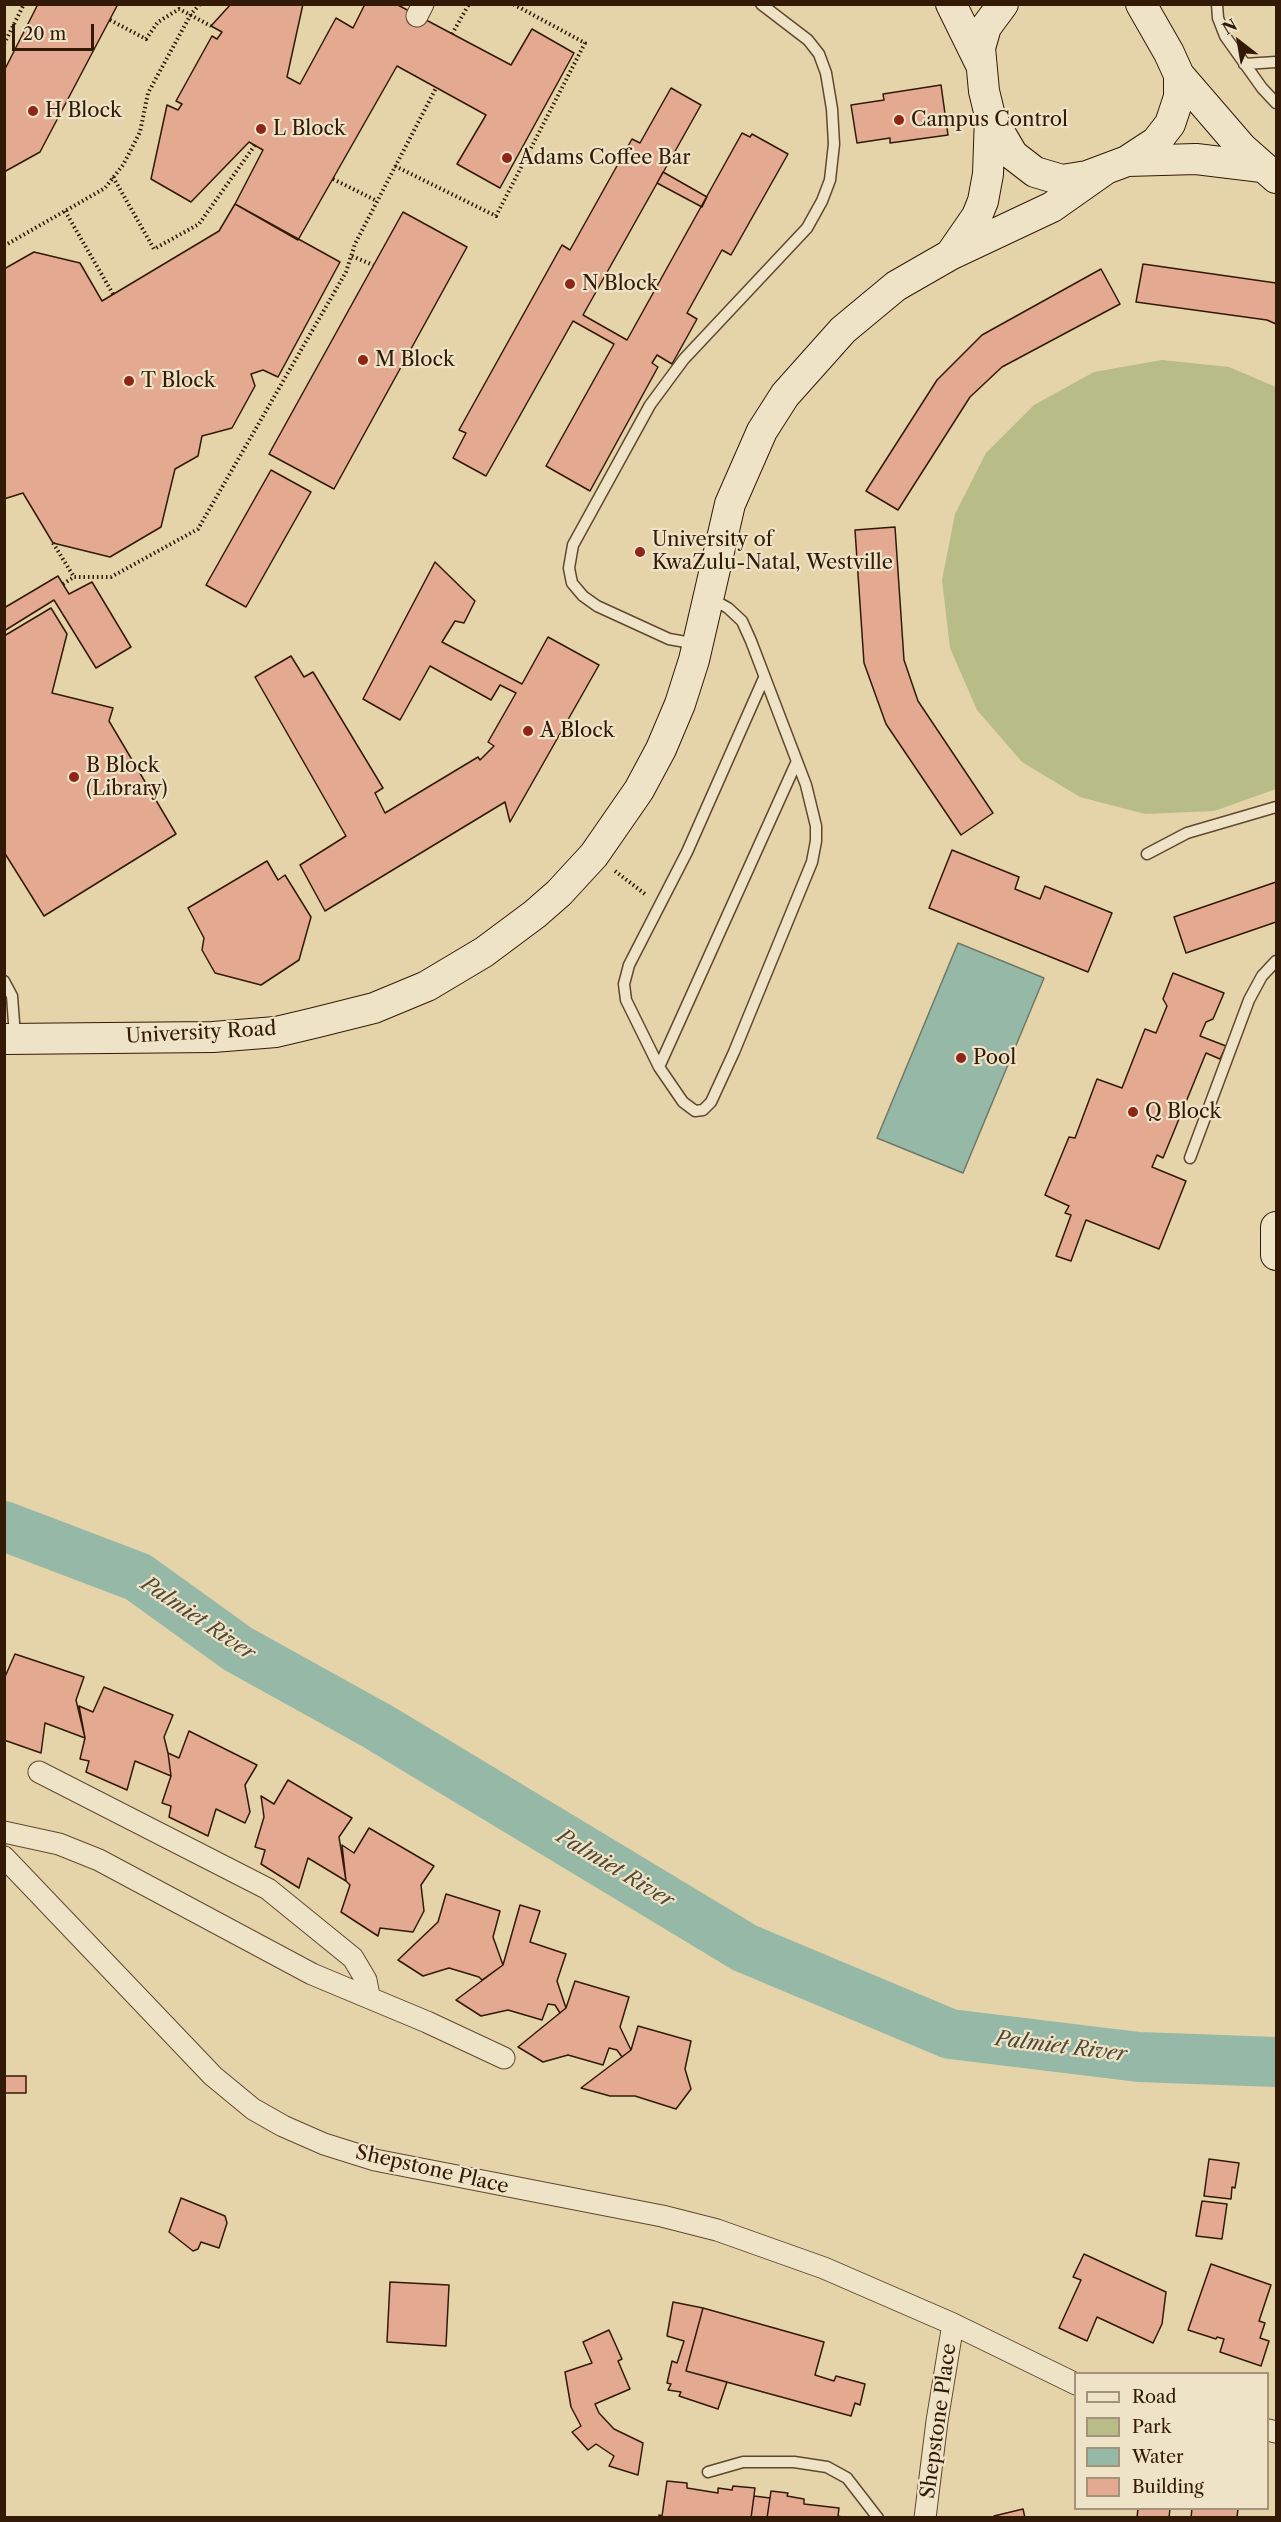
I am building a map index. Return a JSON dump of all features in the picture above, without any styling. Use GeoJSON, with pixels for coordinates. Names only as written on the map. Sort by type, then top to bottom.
{"type":"FeatureCollection","features":[{"type":"Feature","properties":{"kind":"street"},"geometry":{"type":"LineString","coordinates":[[951,4],[982,68]]}},
{"type":"Feature","properties":{"kind":"street"},"geometry":{"type":"LineString","coordinates":[[1003,4],[986,27],[980,48],[990,116],[1013,154],[1035,172],[1062,180],[1087,176],[1117,165],[1156,142],[1170,124],[1179,97],[1179,75]]}},
{"type":"Feature","properties":{"kind":"street"},"geometry":{"type":"LineString","coordinates":[[1147,10],[1179,75],[1219,123],[1269,172]]}},
{"type":"Feature","properties":{"kind":"street","name":"University Road"},"geometry":{"type":"LineString","coordinates":[[950,255],[976,216],[983,201],[988,174],[990,116]]}},
{"type":"Feature","properties":{"kind":"street"},"geometry":{"type":"LineString","coordinates":[[1117,165],[1196,159],[1269,172]]}},
{"type":"Feature","properties":{"kind":"street","name":"University Road"},"geometry":{"type":"LineString","coordinates":[[10,1039],[213,1036],[276,1032],[374,1008],[427,986],[484,952],[535,914],[559,893],[594,855],[639,790],[661,749],[680,704],[710,598],[721,535],[730,504],[762,431],[784,395],[852,322],[896,286],[950,255],[1052,207],[1117,165]]}},
{"type":"Feature","properties":{"kind":"street"},"geometry":{"type":"LineString","coordinates":[[1276,1227],[1276,1256]]}},
{"type":"Feature","properties":{"kind":"street"},"geometry":{"type":"LineString","coordinates":[[39,1772],[268,1889],[353,1958],[366,1980],[369,1996]]}},
{"type":"Feature","properties":{"kind":"street"},"geometry":{"type":"LineString","coordinates":[[4,1832],[59,1844],[99,1860],[302,1968],[504,2058]]}},
{"type":"Feature","properties":{"kind":"street","name":"Shepstone Place"},"geometry":{"type":"LineString","coordinates":[[4,1857],[213,2076],[253,2109],[283,2126],[324,2144],[375,2160],[662,2216],[717,2230],[824,2268],[952,2324],[1074,2383]]}},
{"type":"Feature","properties":{"kind":"street","name":"Shepstone Place"},"geometry":{"type":"LineString","coordinates":[[925,2517],[952,2324]]}},
{"type":"Feature","properties":{"kind":"lane"},"geometry":{"type":"LineString","coordinates":[[697,644],[669,639],[597,606],[583,596],[572,583],[569,568],[573,544],[650,405],[684,359],[807,228],[822,201],[830,180],[834,144],[831,108],[826,73],[819,54],[808,40],[761,4]]}},
{"type":"Feature","properties":{"kind":"lane"},"geometry":{"type":"LineString","coordinates":[[1217,4],[1218,18],[1225,36],[1244,64],[1276,103]]}},
{"type":"Feature","properties":{"kind":"lane"},"geometry":{"type":"LineString","coordinates":[[1244,64],[1276,62]]}},
{"type":"Feature","properties":{"kind":"lane"},"geometry":{"type":"LineString","coordinates":[[710,598],[729,608],[742,621],[806,785],[816,826],[816,841],[812,862],[734,1052],[711,1102],[703,1110],[695,1111],[683,1102],[659,1067],[626,1000],[624,984],[629,965],[687,852],[764,678]]}},
{"type":"Feature","properties":{"kind":"lane"},"geometry":{"type":"LineString","coordinates":[[659,1067],[796,761]]}},
{"type":"Feature","properties":{"kind":"lane"},"geometry":{"type":"LineString","coordinates":[[1147,854],[1187,833],[1276,807]]}},
{"type":"Feature","properties":{"kind":"lane"},"geometry":{"type":"LineString","coordinates":[[1190,1158],[1249,1000],[1262,976],[1276,961]]}},
{"type":"Feature","properties":{"kind":"lane"},"geometry":{"type":"LineString","coordinates":[[4,981],[12,996],[10,1039]]}},
{"type":"Feature","properties":{"kind":"lane"},"geometry":{"type":"LineString","coordinates":[[708,2472],[743,2462],[794,2462],[827,2467],[847,2478],[878,2517]]}},
{"type":"Feature","properties":{"kind":"path"},"geometry":{"type":"LineString","coordinates":[[4,44],[24,4]]}},
{"type":"Feature","properties":{"kind":"path"},"geometry":{"type":"LineString","coordinates":[[4,246],[105,188],[123,165],[140,132],[148,93],[191,14],[200,4]]}},
{"type":"Feature","properties":{"kind":"path"},"geometry":{"type":"LineString","coordinates":[[452,34],[469,4]]}},
{"type":"Feature","properties":{"kind":"path"},"geometry":{"type":"LineString","coordinates":[[395,166],[496,216],[585,43],[513,4]]}},
{"type":"Feature","properties":{"kind":"path"},"geometry":{"type":"LineString","coordinates":[[110,20],[146,39],[158,22],[179,9],[211,26]]}},
{"type":"Feature","properties":{"kind":"path"},"geometry":{"type":"LineString","coordinates":[[63,584],[74,577],[111,577],[198,529],[346,272],[377,201],[436,88]]}},
{"type":"Feature","properties":{"kind":"path"},"geometry":{"type":"LineString","coordinates":[[113,177],[154,249],[199,224],[255,145]]}},
{"type":"Feature","properties":{"kind":"path"},"geometry":{"type":"LineString","coordinates":[[333,179],[377,201]]}},
{"type":"Feature","properties":{"kind":"path"},"geometry":{"type":"LineString","coordinates":[[65,211],[113,294]]}},
{"type":"Feature","properties":{"kind":"path"},"geometry":{"type":"LineString","coordinates":[[352,256],[374,265]]}},
{"type":"Feature","properties":{"kind":"path"},"geometry":{"type":"LineString","coordinates":[[53,543],[74,577]]}},
{"type":"Feature","properties":{"kind":"path"},"geometry":{"type":"LineString","coordinates":[[610,867],[634,886]]}},
{"type":"Feature","properties":{"kind":"green space"},"geometry":{"type":"Polygon","coordinates":[[[1162,360],[1229,367],[1276,387],[1276,789],[1214,811],[1145,814],[1080,797],[1022,762],[977,710],[950,648],[942,580],[955,514],[986,453],[1034,405],[1094,372],[1162,360]]]}},
{"type":"Feature","properties":{"kind":"water","name":"Pool"},"geometry":{"type":"Polygon","coordinates":[[[958,943],[1044,978],[963,1173],[877,1138],[958,943]]]}},
{"type":"Feature","properties":{"kind":"building","name":"H Block"},"geometry":{"type":"Polygon","coordinates":[[[38,4],[118,4],[40,152],[4,172],[4,71],[38,4]]]}},
{"type":"Feature","properties":{"kind":"building","name":"L Block"},"geometry":{"type":"Polygon","coordinates":[[[231,4],[303,4],[287,77],[300,84],[336,18],[353,28],[365,4],[396,4],[511,65],[532,29],[574,53],[500,188],[457,164],[486,115],[397,66],[298,240],[235,204],[263,150],[249,142],[191,202],[151,179],[167,105],[178,110],[182,104],[176,101],[212,36],[217,39],[222,32],[211,26],[231,4]]]}},
{"type":"Feature","properties":{"kind":"building","name":"Campus Control"},"geometry":{"type":"Polygon","coordinates":[[[941,85],[948,135],[890,143],[890,138],[857,143],[851,105],[884,100],[883,94],[941,85]]]}},
{"type":"Feature","properties":{"kind":"building","name":"N Block"},"geometry":{"type":"Polygon","coordinates":[[[671,88],[701,105],[583,315],[627,340],[742,133],[750,137],[752,134],[788,154],[731,255],[722,250],[687,313],[697,319],[672,364],[657,355],[652,363],[658,367],[590,491],[546,466],[614,344],[573,321],[486,476],[453,458],[466,433],[459,430],[562,245],[570,250],[632,139],[640,143],[671,88]]]}},
{"type":"Feature","properties":{"kind":"building"},"geometry":{"type":"Polygon","coordinates":[[[663,172],[707,197],[702,207],[657,183],[663,172]]]}},
{"type":"Feature","properties":{"kind":"building","name":"T Block"},"geometry":{"type":"Polygon","coordinates":[[[235,204],[340,262],[278,377],[263,370],[251,374],[255,386],[232,428],[202,436],[198,456],[175,469],[161,527],[110,557],[53,543],[23,493],[4,499],[4,269],[34,252],[80,263],[102,301],[219,231],[235,204]]]}},
{"type":"Feature","properties":{"kind":"building","name":"M Block"},"geometry":{"type":"Polygon","coordinates":[[[403,212],[467,247],[334,489],[269,454],[403,212]]]}},
{"type":"Feature","properties":{"kind":"building"},"geometry":{"type":"Polygon","coordinates":[[[1143,264],[1276,283],[1276,324],[1267,320],[1136,302],[1143,264]]]}},
{"type":"Feature","properties":{"kind":"building"},"geometry":{"type":"Polygon","coordinates":[[[1101,269],[1120,304],[1002,367],[970,397],[898,510],[866,491],[937,380],[982,335],[1101,269]]]}},
{"type":"Feature","properties":{"kind":"building"},"geometry":{"type":"Polygon","coordinates":[[[271,470],[311,492],[246,607],[206,585],[271,470]]]}},
{"type":"Feature","properties":{"kind":"building"},"geometry":{"type":"Polygon","coordinates":[[[895,527],[904,660],[918,701],[993,813],[961,835],[886,724],[864,663],[855,530],[895,527]]]}},
{"type":"Feature","properties":{"kind":"building","name":"A Block"},"geometry":{"type":"Polygon","coordinates":[[[435,562],[475,601],[464,623],[455,621],[442,642],[522,684],[548,637],[599,665],[510,822],[505,802],[325,911],[300,865],[346,836],[255,677],[291,656],[304,677],[313,672],[383,788],[375,793],[385,813],[478,757],[480,760],[494,746],[488,742],[516,693],[500,685],[491,700],[430,666],[400,720],[363,699],[435,562]]]}},
{"type":"Feature","properties":{"kind":"building"},"geometry":{"type":"Polygon","coordinates":[[[58,576],[69,594],[92,582],[131,647],[96,668],[54,600],[4,631],[4,608],[58,576]]]}},
{"type":"Feature","properties":{"kind":"building","name":"B Block (Library)"},"geometry":{"type":"Polygon","coordinates":[[[51,608],[67,634],[52,693],[113,708],[109,721],[176,834],[44,916],[4,852],[4,636],[51,608]]]}},
{"type":"Feature","properties":{"kind":"building"},"geometry":{"type":"Polygon","coordinates":[[[952,850],[1019,877],[1015,889],[1040,899],[1045,886],[1112,913],[1088,972],[929,908],[952,850]]]}},
{"type":"Feature","properties":{"kind":"building"},"geometry":{"type":"Polygon","coordinates":[[[267,861],[278,880],[285,875],[311,917],[299,960],[261,985],[215,973],[202,950],[204,938],[188,908],[267,861]]]}},
{"type":"Feature","properties":{"kind":"building"},"geometry":{"type":"Polygon","coordinates":[[[1276,882],[1276,922],[1186,953],[1174,917],[1276,882]]]}},
{"type":"Feature","properties":{"kind":"building","name":"Q Block"},"geometry":{"type":"Polygon","coordinates":[[[1173,973],[1224,993],[1213,1019],[1206,1022],[1200,1036],[1226,1046],[1220,1059],[1206,1053],[1163,1158],[1157,1155],[1152,1167],[1186,1181],[1159,1249],[1086,1220],[1071,1261],[1056,1256],[1071,1215],[1065,1213],[1069,1206],[1045,1195],[1069,1137],[1075,1138],[1097,1079],[1122,1088],[1145,1029],[1156,1033],[1167,1006],[1163,999],[1173,973]]]}},
{"type":"Feature","properties":{"kind":"building"},"geometry":{"type":"Polygon","coordinates":[[[15,1654],[84,1677],[76,1700],[85,1738],[45,1723],[41,1753],[4,1740],[4,1679],[15,1654]]]}},
{"type":"Feature","properties":{"kind":"building"},"geometry":{"type":"Polygon","coordinates":[[[104,1687],[173,1715],[164,1737],[171,1776],[135,1761],[127,1790],[86,1772],[89,1761],[80,1759],[85,1738],[79,1706],[93,1712],[104,1687]]]}},
{"type":"Feature","properties":{"kind":"building"},"geometry":{"type":"Polygon","coordinates":[[[189,1731],[257,1765],[245,1785],[250,1812],[245,1823],[216,1809],[208,1836],[169,1817],[171,1806],[162,1803],[171,1776],[168,1753],[179,1758],[189,1731]]]}},
{"type":"Feature","properties":{"kind":"building"},"geometry":{"type":"Polygon","coordinates":[[[288,1780],[352,1818],[339,1837],[346,1881],[308,1858],[299,1888],[261,1864],[265,1850],[255,1847],[264,1817],[261,1796],[274,1804],[288,1780]]]}},
{"type":"Feature","properties":{"kind":"building"},"geometry":{"type":"Polygon","coordinates":[[[369,1828],[434,1866],[421,1885],[424,1911],[413,1932],[380,1928],[378,1936],[341,1912],[350,1885],[346,1881],[342,1845],[354,1853],[369,1828]]]}},
{"type":"Feature","properties":{"kind":"building"},"geometry":{"type":"Polygon","coordinates":[[[446,1894],[500,1911],[493,1937],[503,1965],[482,1980],[449,1968],[423,1976],[398,1960],[438,1922],[446,1894]]]}},
{"type":"Feature","properties":{"kind":"building"},"geometry":{"type":"Polygon","coordinates":[[[520,1905],[540,1911],[530,1942],[566,1954],[557,1981],[566,2008],[560,2013],[555,2005],[548,2004],[542,2020],[508,2010],[481,2016],[456,2000],[503,1965],[520,1905]]]}},
{"type":"Feature","properties":{"kind":"building"},"geometry":{"type":"Polygon","coordinates":[[[575,1981],[629,1997],[620,2027],[631,2050],[622,2057],[617,2050],[609,2048],[603,2065],[568,2055],[543,2062],[518,2047],[566,2008],[575,1981]]]}},
{"type":"Feature","properties":{"kind":"building"},"geometry":{"type":"Polygon","coordinates":[[[638,2026],[691,2041],[685,2069],[691,2089],[676,2109],[635,2096],[610,2096],[581,2088],[631,2050],[638,2026]]]}},
{"type":"Feature","properties":{"kind":"building"},"geometry":{"type":"Polygon","coordinates":[[[4,2076],[26,2076],[26,2093],[4,2093],[4,2076]]]}},
{"type":"Feature","properties":{"kind":"building"},"geometry":{"type":"Polygon","coordinates":[[[1209,2159],[1239,2163],[1231,2199],[1204,2196],[1209,2159]]]}},
{"type":"Feature","properties":{"kind":"building"},"geometry":{"type":"Polygon","coordinates":[[[181,2198],[225,2216],[227,2223],[219,2248],[201,2242],[198,2249],[193,2251],[169,2232],[181,2198]]]}},
{"type":"Feature","properties":{"kind":"building"},"geometry":{"type":"Polygon","coordinates":[[[1202,2201],[1227,2204],[1222,2239],[1196,2236],[1202,2201]]]}},
{"type":"Feature","properties":{"kind":"building"},"geometry":{"type":"Polygon","coordinates":[[[1084,2254],[1166,2292],[1162,2324],[1153,2343],[1097,2317],[1087,2341],[1059,2328],[1081,2280],[1073,2277],[1084,2254]]]}},
{"type":"Feature","properties":{"kind":"building"},"geometry":{"type":"Polygon","coordinates":[[[1211,2264],[1271,2285],[1259,2321],[1265,2323],[1260,2338],[1269,2341],[1261,2366],[1220,2352],[1224,2339],[1217,2337],[1216,2339],[1188,2330],[1211,2264]]]}},
{"type":"Feature","properties":{"kind":"building"},"geometry":{"type":"Polygon","coordinates":[[[390,2282],[449,2285],[446,2346],[387,2342],[390,2282]]]}},
{"type":"Feature","properties":{"kind":"building"},"geometry":{"type":"Polygon","coordinates":[[[673,2302],[703,2308],[686,2371],[727,2382],[718,2409],[679,2396],[681,2392],[668,2390],[671,2384],[667,2383],[672,2361],[677,2363],[684,2341],[667,2336],[673,2302]]]}},
{"type":"Feature","properties":{"kind":"building"},"geometry":{"type":"Polygon","coordinates":[[[703,2308],[824,2342],[815,2375],[834,2381],[836,2376],[865,2384],[860,2405],[855,2403],[851,2416],[686,2371],[703,2308]]]}},
{"type":"Feature","properties":{"kind":"building"},"geometry":{"type":"Polygon","coordinates":[[[609,2330],[622,2359],[618,2361],[630,2389],[595,2404],[599,2413],[614,2429],[643,2443],[638,2475],[609,2466],[614,2456],[596,2444],[588,2450],[572,2432],[581,2426],[571,2407],[565,2372],[592,2363],[583,2342],[609,2330]]]}},
{"type":"Feature","properties":{"kind":"building"},"geometry":{"type":"Polygon","coordinates":[[[667,2481],[687,2483],[687,2488],[718,2493],[718,2488],[732,2490],[733,2486],[755,2488],[751,2518],[659,2518],[659,2515],[662,2516],[667,2481]]]}},
{"type":"Feature","properties":{"kind":"building"},"geometry":{"type":"Polygon","coordinates":[[[771,2491],[788,2493],[787,2496],[804,2499],[804,2504],[839,2508],[838,2516],[846,2518],[767,2518],[771,2491]]]}},
{"type":"Feature","properties":{"kind":"building"},"geometry":{"type":"Polygon","coordinates":[[[754,2496],[770,2498],[767,2518],[751,2518],[754,2496]]]}},
{"type":"Feature","properties":{"kind":"building"},"geometry":{"type":"Polygon","coordinates":[[[1023,2509],[1025,2518],[995,2518],[994,2516],[1023,2509]]]}},
{"type":"Feature","properties":{"kind":"building"},"geometry":{"type":"Polygon","coordinates":[[[1138,2510],[1170,2510],[1169,2518],[1137,2518],[1138,2510]]]}},
{"type":"Feature","properties":{"kind":"building"},"geometry":{"type":"Polygon","coordinates":[[[1192,2510],[1238,2510],[1237,2518],[1191,2518],[1192,2510]]]}},
{"type":"Feature","properties":{"kind":"waterway","name":"Palmiet River"},"geometry":{"type":"LineString","coordinates":[[4,1526],[138,1577],[238,1649],[377,1726],[745,1948],[950,2034],[1139,2057],[1276,2062]]}},
{"type":"Feature","properties":{"kind":"place","name":"H Block"},"geometry":{"type":"Point","coordinates":[33,111]}},
{"type":"Feature","properties":{"kind":"place","name":"Campus Control"},"geometry":{"type":"Point","coordinates":[899,120]}},
{"type":"Feature","properties":{"kind":"place","name":"L Block"},"geometry":{"type":"Point","coordinates":[261,129]}},
{"type":"Feature","properties":{"kind":"place","name":"Adams Coffee Bar"},"geometry":{"type":"Point","coordinates":[507,158]}},
{"type":"Feature","properties":{"kind":"place","name":"N Block"},"geometry":{"type":"Point","coordinates":[570,284]}},
{"type":"Feature","properties":{"kind":"place","name":"M Block"},"geometry":{"type":"Point","coordinates":[363,360]}},
{"type":"Feature","properties":{"kind":"place","name":"T Block"},"geometry":{"type":"Point","coordinates":[129,381]}},
{"type":"Feature","properties":{"kind":"place","name":"University of KwaZulu-Natal, Westville"},"geometry":{"type":"Point","coordinates":[640,552]}},
{"type":"Feature","properties":{"kind":"place","name":"A Block"},"geometry":{"type":"Point","coordinates":[528,731]}},
{"type":"Feature","properties":{"kind":"place","name":"B Block (Library)"},"geometry":{"type":"Point","coordinates":[74,777]}},
{"type":"Feature","properties":{"kind":"place","name":"Pool"},"geometry":{"type":"Point","coordinates":[961,1058]}},
{"type":"Feature","properties":{"kind":"place","name":"Q Block"},"geometry":{"type":"Point","coordinates":[1133,1112]}}]}
